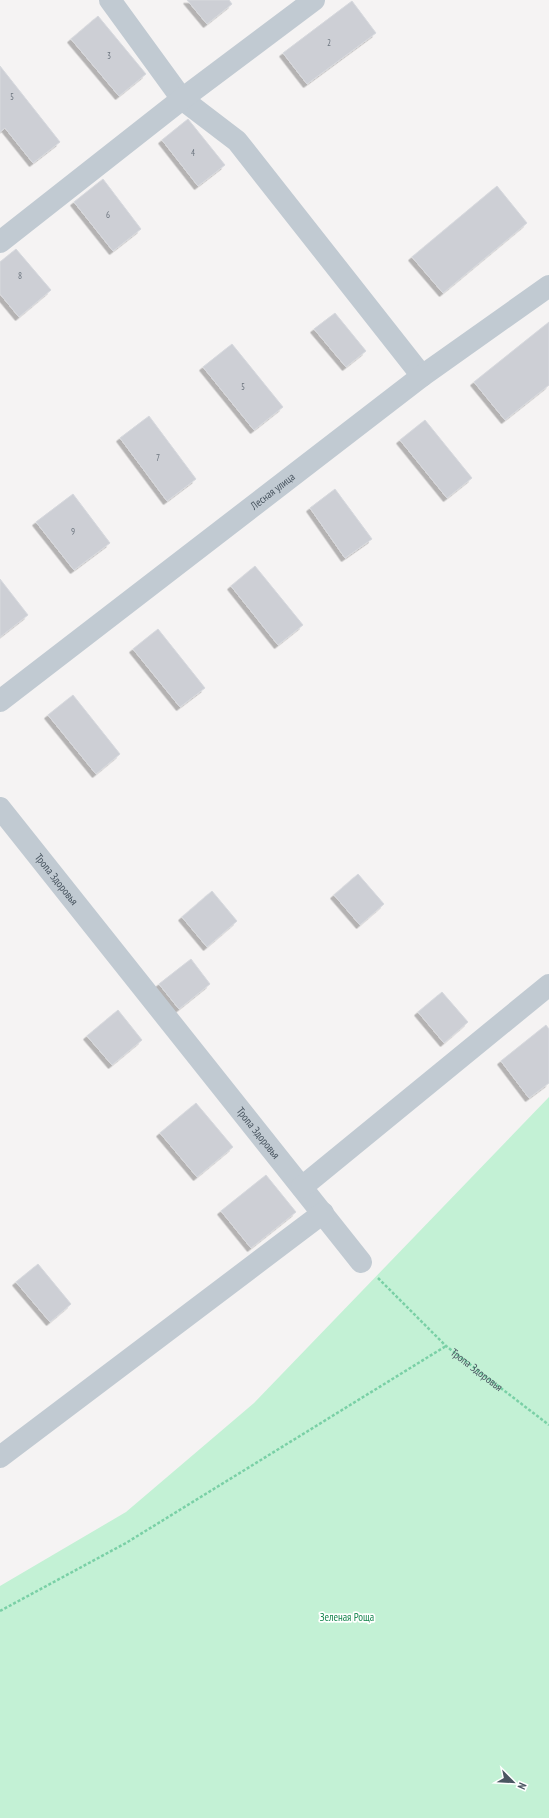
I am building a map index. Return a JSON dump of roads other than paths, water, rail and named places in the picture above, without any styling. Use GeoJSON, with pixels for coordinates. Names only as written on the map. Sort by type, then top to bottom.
{"type":"FeatureCollection","features":[{"type":"Feature","properties":{"kind":"street"},"geometry":{"type":"LineString","coordinates":[[110,0],[182,99],[237,141],[422,376]]}},
{"type":"Feature","properties":{"kind":"street"},"geometry":{"type":"LineString","coordinates":[[0,242],[182,99],[314,0]]}},
{"type":"Feature","properties":{"kind":"street","name":"Лесная улица"},"geometry":{"type":"LineString","coordinates":[[0,701],[422,376],[549,286]]}},
{"type":"Feature","properties":{"kind":"street","name":"Тропа Здоровья"},"geometry":{"type":"LineString","coordinates":[[0,808],[361,1262]]}},
{"type":"Feature","properties":{"kind":"street"},"geometry":{"type":"LineString","coordinates":[[302,1187],[549,985]]}},
{"type":"Feature","properties":{"kind":"street"},"geometry":{"type":"LineString","coordinates":[[0,1457],[323,1213]]}},
{"type":"Feature","properties":{"kind":"park label","name":"Зеленая Роща"},"geometry":{"type":"Point","coordinates":[347,1617]}}]}
